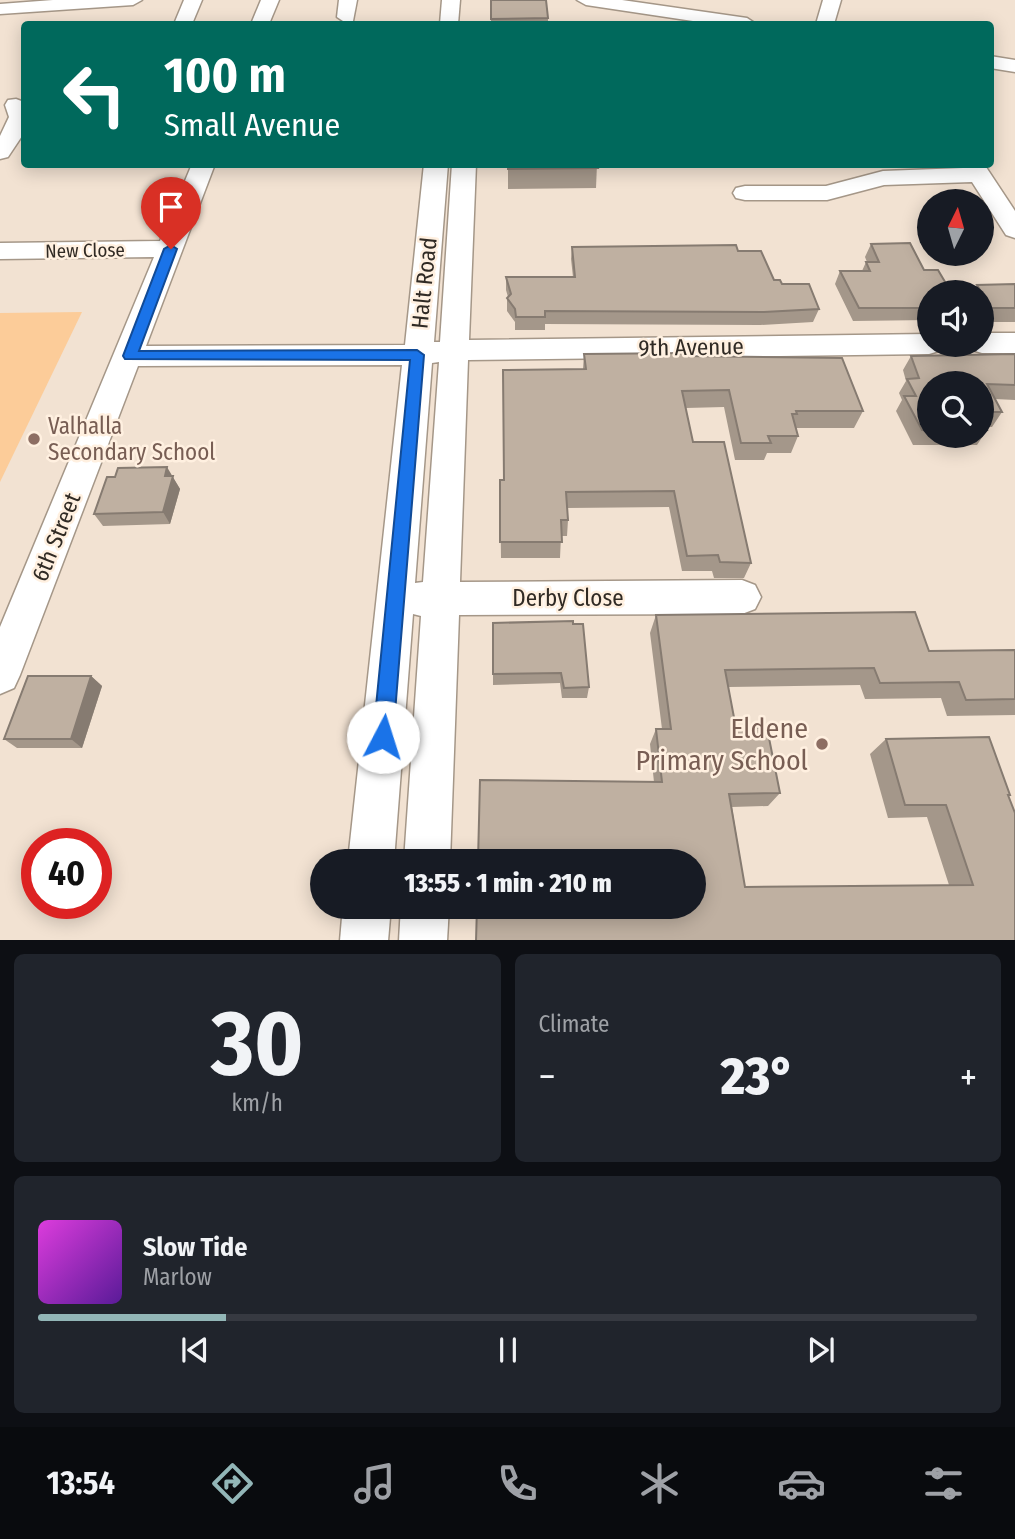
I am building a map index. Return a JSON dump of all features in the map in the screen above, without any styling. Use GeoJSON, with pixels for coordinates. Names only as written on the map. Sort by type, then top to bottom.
{"type":"FeatureCollection","features":[{"type":"Feature","properties":{"kind":"street"},"geometry":{"type":"LineString","coordinates":[[0,9],[133,0]]}},
{"type":"Feature","properties":{"kind":"street"},"geometry":{"type":"LineString","coordinates":[[184,21],[193,0]]}},
{"type":"Feature","properties":{"kind":"street"},"geometry":{"type":"LineString","coordinates":[[261,21],[270,0]]}},
{"type":"Feature","properties":{"kind":"street"},"geometry":{"type":"LineString","coordinates":[[449,21],[451,0]]}},
{"type":"Feature","properties":{"kind":"street"},"geometry":{"type":"LineString","coordinates":[[586,0],[636,4],[730,21]]}},
{"type":"Feature","properties":{"kind":"street"},"geometry":{"type":"LineString","coordinates":[[826,21],[832,0]]}},
{"type":"Feature","properties":{"kind":"street"},"geometry":{"type":"LineString","coordinates":[[994,63],[1015,66]]}},
{"type":"Feature","properties":{"kind":"street"},"geometry":{"type":"LineString","coordinates":[[0,152],[20,119],[20,110],[16,105]]}},
{"type":"Feature","properties":{"kind":"street","name":"6th Street"},"geometry":{"type":"LineString","coordinates":[[0,675],[130,356],[202,168]]}},
{"type":"Feature","properties":{"kind":"street","name":"Halt Road"},"geometry":{"type":"LineString","coordinates":[[372,849],[436,168]]}},
{"type":"Feature","properties":{"kind":"street","name":"Halt Road"},"geometry":{"type":"LineString","coordinates":[[428,849],[464,168]]}},
{"type":"Feature","properties":{"kind":"street"},"geometry":{"type":"LineString","coordinates":[[978,174],[1015,230]]}},
{"type":"Feature","properties":{"kind":"street"},"geometry":{"type":"LineString","coordinates":[[745,193],[827,193],[883,178],[978,174],[1015,184]]}},
{"type":"Feature","properties":{"kind":"street","name":"New Close"},"geometry":{"type":"LineString","coordinates":[[0,251],[171,249]]}},
{"type":"Feature","properties":{"kind":"street"},"geometry":{"type":"LineString","coordinates":[[994,343],[1015,343]]}},
{"type":"Feature","properties":{"kind":"street","name":"9th Avenue"},"geometry":{"type":"LineString","coordinates":[[130,356],[417,355],[454,350],[917,344]]}},
{"type":"Feature","properties":{"kind":"street","name":"Derby Close"},"geometry":{"type":"LineString","coordinates":[[395,599],[742,597]]}},
{"type":"Feature","properties":{"kind":"street"},"geometry":{"type":"LineString","coordinates":[[364,940],[366,919]]}},
{"type":"Feature","properties":{"kind":"street"},"geometry":{"type":"LineString","coordinates":[[423,940],[424,919]]}},
{"type":"Feature","properties":{"kind":"shaded area"},"geometry":{"type":"Polygon","coordinates":[[[82,312],[0,482],[0,313],[82,312]]]}},
{"type":"Feature","properties":{"kind":"building"},"geometry":{"type":"Polygon","coordinates":[[[491,0],[546,0],[548,18],[491,19],[491,0]]]}},
{"type":"Feature","properties":{"kind":"building"},"geometry":{"type":"Polygon","coordinates":[[[508,168],[598,168],[508,169],[508,168]]]}},
{"type":"Feature","properties":{"kind":"building"},"geometry":{"type":"Polygon","coordinates":[[[910,243],[917,256],[917,266],[922,266],[924,270],[938,270],[944,280],[917,280],[917,308],[859,308],[840,271],[870,271],[866,262],[879,262],[871,244],[910,243]]]}},
{"type":"Feature","properties":{"kind":"building"},"geometry":{"type":"Polygon","coordinates":[[[736,245],[738,251],[761,251],[774,280],[780,280],[782,284],[809,284],[819,309],[764,312],[545,311],[545,317],[516,317],[515,309],[507,298],[511,294],[506,277],[575,277],[572,247],[736,245]]]}},
{"type":"Feature","properties":{"kind":"building"},"geometry":{"type":"Polygon","coordinates":[[[1015,284],[1015,308],[994,308],[994,285],[1015,284]]]}},
{"type":"Feature","properties":{"kind":"building"},"geometry":{"type":"Polygon","coordinates":[[[687,353],[687,356],[842,358],[863,411],[796,411],[797,414],[792,414],[798,436],[768,436],[771,443],[741,443],[729,390],[682,391],[693,442],[724,442],[751,563],[720,562],[718,555],[687,556],[674,491],[566,492],[568,520],[561,520],[562,542],[500,542],[500,480],[504,480],[503,370],[586,369],[584,354],[687,353]]]}},
{"type":"Feature","properties":{"kind":"building"},"geometry":{"type":"Polygon","coordinates":[[[994,354],[1015,354],[1015,385],[994,384],[994,371],[917,372],[911,356],[994,357],[994,354]]]}},
{"type":"Feature","properties":{"kind":"building"},"geometry":{"type":"Polygon","coordinates":[[[917,378],[917,421],[904,396],[916,396],[907,379],[917,378]]]}},
{"type":"Feature","properties":{"kind":"building"},"geometry":{"type":"Polygon","coordinates":[[[994,397],[1002,412],[994,412],[994,397]]]}},
{"type":"Feature","properties":{"kind":"building"},"geometry":{"type":"Polygon","coordinates":[[[167,467],[165,476],[173,476],[163,512],[94,514],[107,477],[115,477],[118,468],[167,467]]]}},
{"type":"Feature","properties":{"kind":"building"},"geometry":{"type":"Polygon","coordinates":[[[915,612],[929,651],[1015,650],[1015,699],[966,700],[959,682],[880,683],[874,668],[725,670],[736,728],[767,728],[780,793],[729,794],[745,887],[973,885],[946,805],[905,805],[886,739],[989,737],[1015,813],[1015,940],[476,940],[477,919],[706,919],[706,849],[478,849],[480,780],[662,782],[656,729],[671,729],[656,615],[915,612]]]}},
{"type":"Feature","properties":{"kind":"building"},"geometry":{"type":"Polygon","coordinates":[[[573,621],[573,624],[583,624],[589,687],[564,688],[561,673],[493,674],[493,623],[573,621]]]}},
{"type":"Feature","properties":{"kind":"building"},"geometry":{"type":"Polygon","coordinates":[[[28,676],[91,676],[71,739],[4,739],[28,676]]]}},
{"type":"Feature","properties":{"kind":"place","name":"Valhalla Secondary School"},"geometry":{"type":"Point","coordinates":[34,439]}},
{"type":"Feature","properties":{"kind":"place","name":"Eldene Primary School"},"geometry":{"type":"Point","coordinates":[822,744]}},
{"type":"Feature","properties":{"kind":"route"},"geometry":{"type":"LineString","coordinates":[[171,249],[130,356],[417,355],[383,737]]}}]}
